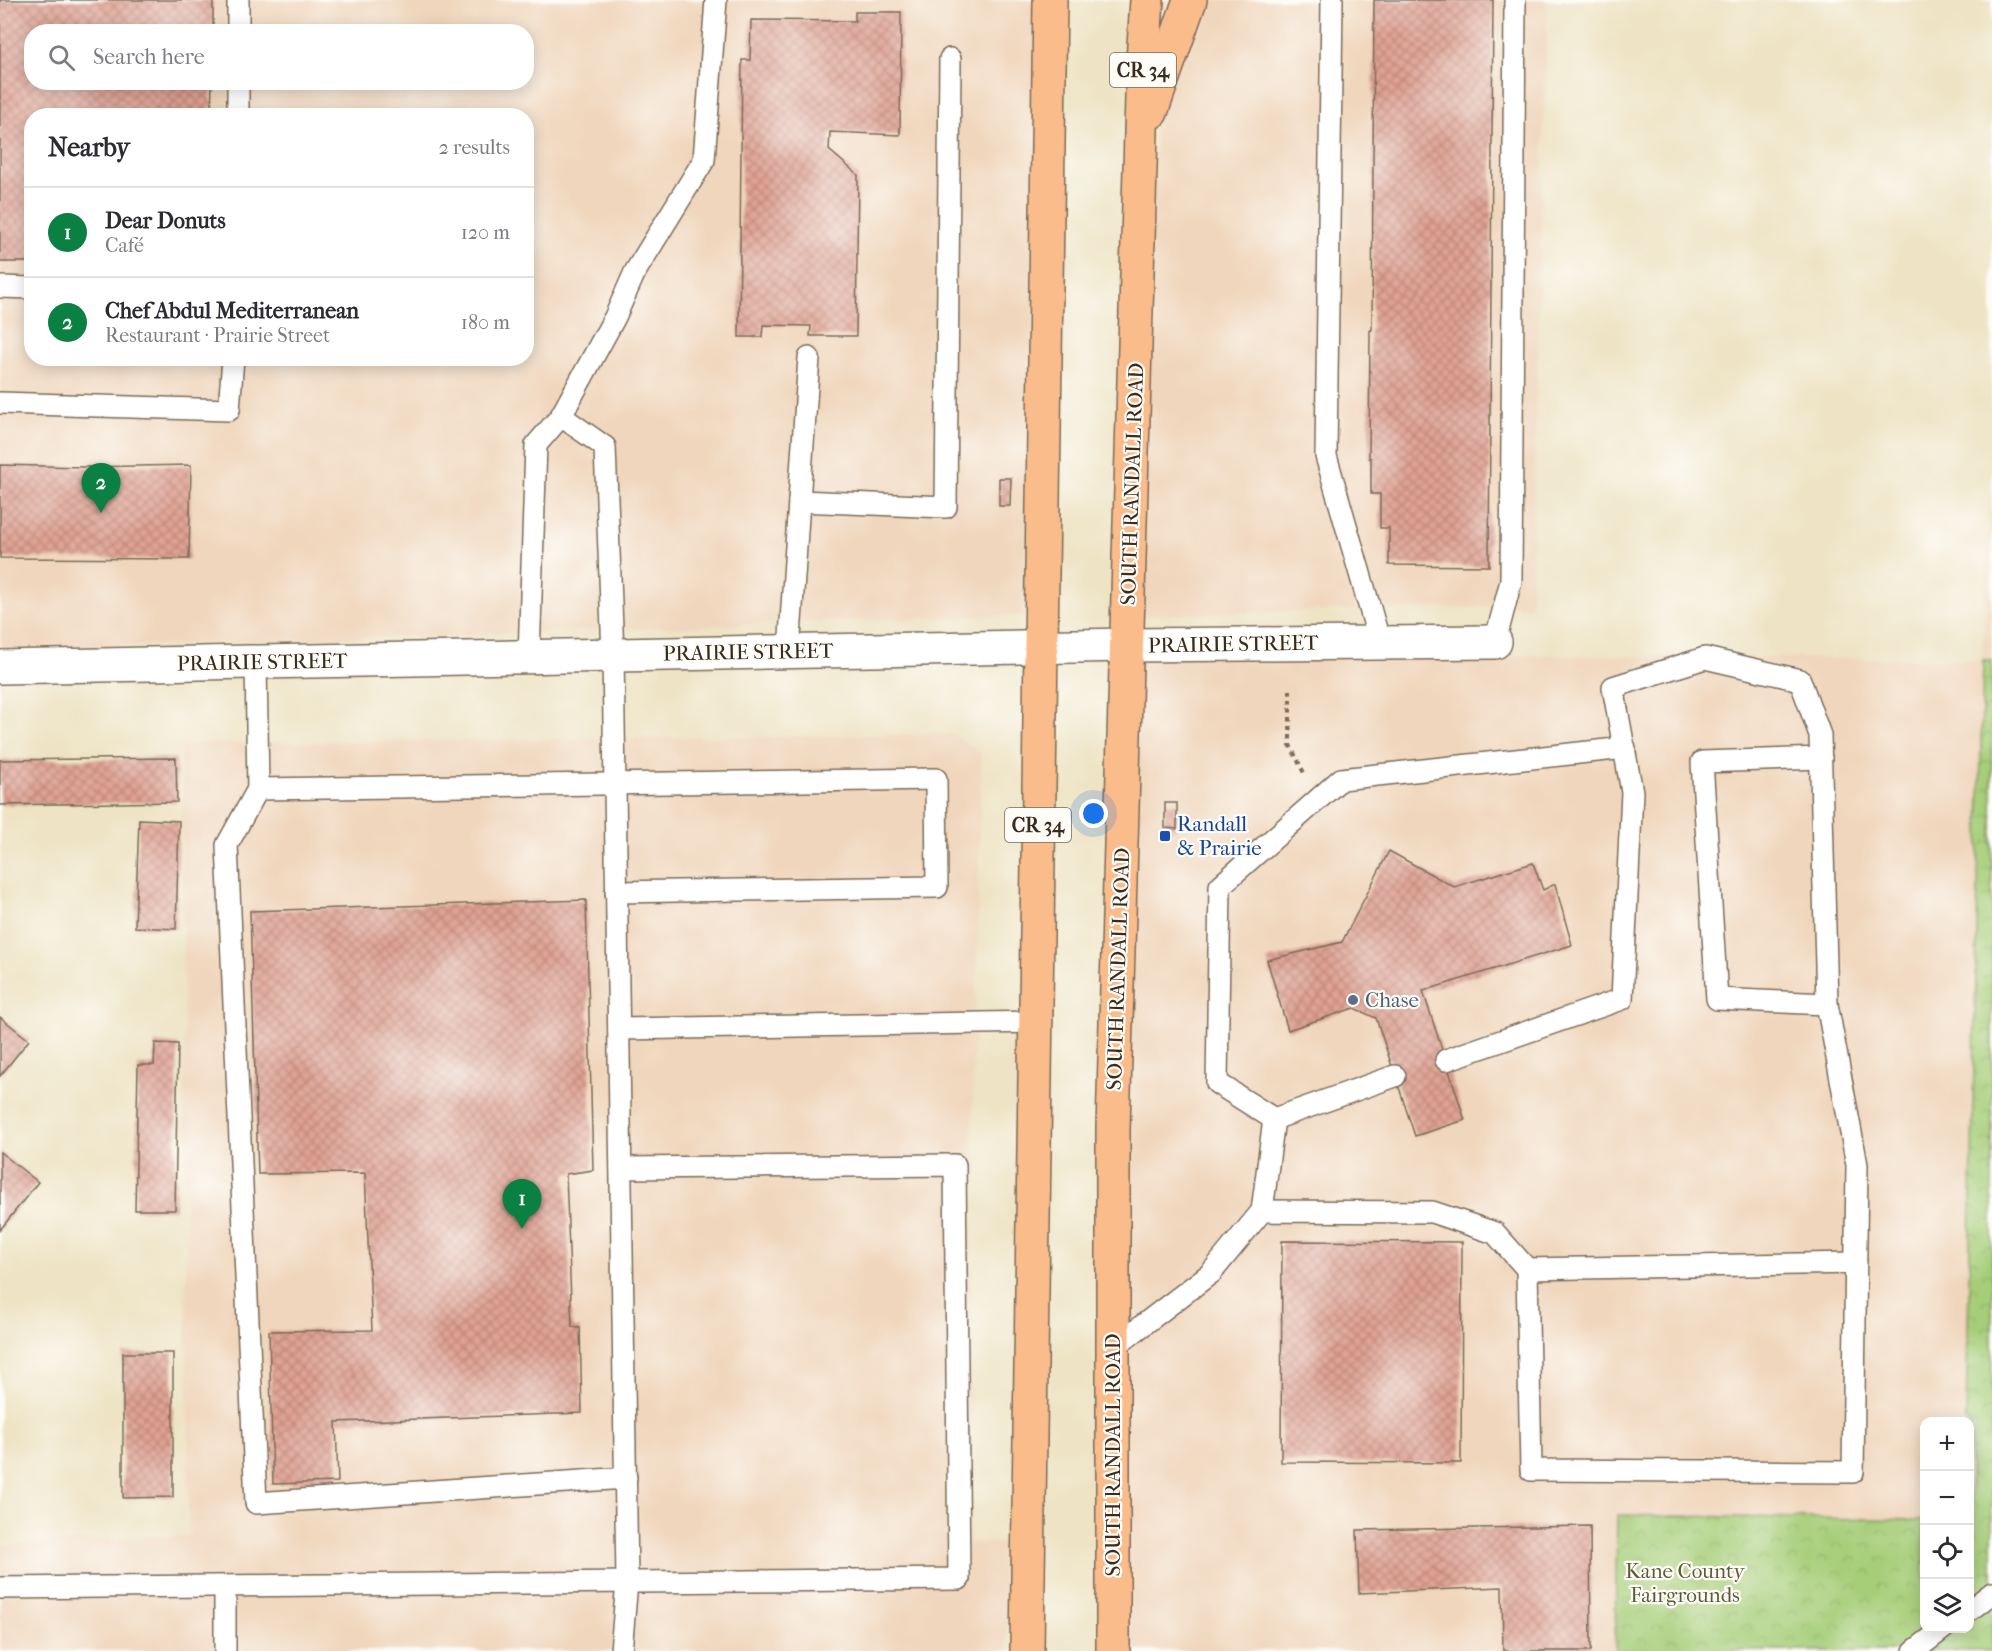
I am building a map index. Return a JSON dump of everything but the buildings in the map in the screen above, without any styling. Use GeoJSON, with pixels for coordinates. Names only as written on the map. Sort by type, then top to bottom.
{"type":"FeatureCollection","features":[{"type":"Feature","properties":{"kind":"main road","name":"CR 34"},"geometry":{"type":"LineString","coordinates":[[1027,1651],[1050,0]]}},
{"type":"Feature","properties":{"kind":"main road","name":"SOUTH RANDALL ROAD"},"geometry":{"type":"LineString","coordinates":[[1113,1651],[1113,1129],[1141,139],[1147,0]]}},
{"type":"Feature","properties":{"kind":"main road"},"geometry":{"type":"LineString","coordinates":[[1141,139],[1190,0]]}},
{"type":"Feature","properties":{"kind":"street","name":"PRAIRIE STREET"},"geometry":{"type":"LineString","coordinates":[[0,667],[1127,645],[1495,642]]}},
{"type":"Feature","properties":{"kind":"lane"},"geometry":{"type":"LineString","coordinates":[[238,0],[238,24]]}},
{"type":"Feature","properties":{"kind":"lane"},"geometry":{"type":"LineString","coordinates":[[530,657],[536,445],[561,416],[615,317],[635,272],[704,160],[716,0]]}},
{"type":"Feature","properties":{"kind":"lane"},"geometry":{"type":"LineString","coordinates":[[1332,0],[1326,456],[1380,643]]}},
{"type":"Feature","properties":{"kind":"lane"},"geometry":{"type":"LineString","coordinates":[[1495,642],[1511,581],[1515,0]]}},
{"type":"Feature","properties":{"kind":"lane"},"geometry":{"type":"LineString","coordinates":[[799,501],[946,507],[950,59]]}},
{"type":"Feature","properties":{"kind":"lane"},"geometry":{"type":"LineString","coordinates":[[238,90],[238,108]]}},
{"type":"Feature","properties":{"kind":"lane"},"geometry":{"type":"LineString","coordinates":[[0,287],[24,288]]}},
{"type":"Feature","properties":{"kind":"lane"},"geometry":{"type":"LineString","coordinates":[[789,652],[810,358]]}},
{"type":"Feature","properties":{"kind":"lane"},"geometry":{"type":"LineString","coordinates":[[0,403],[229,410],[232,366]]}},
{"type":"Feature","properties":{"kind":"lane"},"geometry":{"type":"LineString","coordinates":[[561,416],[605,447],[613,655],[626,1478],[627,1582],[621,1651]]}},
{"type":"Feature","properties":{"kind":"lane"},"geometry":{"type":"LineString","coordinates":[[1262,1211],[1432,1212],[1495,1233],[1527,1269],[1531,1470],[1853,1472],[1857,1165],[1827,1004],[1820,735],[1800,680],[1705,658],[1613,687],[1632,792],[1622,999],[1446,1060]]}},
{"type":"Feature","properties":{"kind":"lane"},"geometry":{"type":"LineString","coordinates":[[256,662],[258,789],[227,845],[256,1503],[626,1478]]}},
{"type":"Feature","properties":{"kind":"lane"},"geometry":{"type":"LineString","coordinates":[[1274,1119],[1217,1083],[1220,886],[1341,779],[1625,748]]}},
{"type":"Feature","properties":{"kind":"lane"},"geometry":{"type":"LineString","coordinates":[[1821,758],[1702,762],[1717,999],[1827,1004]]}},
{"type":"Feature","properties":{"kind":"lane"},"geometry":{"type":"LineString","coordinates":[[258,789],[936,779],[937,887],[616,892]]}},
{"type":"Feature","properties":{"kind":"lane"},"geometry":{"type":"LineString","coordinates":[[619,1029],[1035,1022]]}},
{"type":"Feature","properties":{"kind":"lane"},"geometry":{"type":"LineString","coordinates":[[1274,1119],[1395,1076]]}},
{"type":"Feature","properties":{"kind":"lane"},"geometry":{"type":"LineString","coordinates":[[1113,1348],[1211,1273],[1262,1211],[1274,1119]]}},
{"type":"Feature","properties":{"kind":"lane"},"geometry":{"type":"LineString","coordinates":[[0,1588],[959,1579],[955,1165],[621,1168]]}},
{"type":"Feature","properties":{"kind":"lane"},"geometry":{"type":"LineString","coordinates":[[1527,1269],[1856,1263]]}},
{"type":"Feature","properties":{"kind":"lane"},"geometry":{"type":"LineString","coordinates":[[225,1586],[225,1651]]}},
{"type":"Feature","properties":{"kind":"lane"},"geometry":{"type":"LineString","coordinates":[[1974,1607],[1992,1593]]}},
{"type":"Feature","properties":{"kind":"lane"},"geometry":{"type":"LineString","coordinates":[[1914,1651],[1939,1633]]}},
{"type":"Feature","properties":{"kind":"path"},"geometry":{"type":"LineString","coordinates":[[1290,690],[1290,745],[1305,776]]}},
{"type":"Feature","properties":{"kind":"shaded area"},"geometry":{"type":"Polygon","coordinates":[[[0,0],[1044,0],[1023,615],[0,650],[0,0]]]}},
{"type":"Feature","properties":{"kind":"shaded area"},"geometry":{"type":"Polygon","coordinates":[[[1162,0],[1547,0],[1531,606],[1134,615],[1162,0]]]}},
{"type":"Feature","properties":{"kind":"shaded area"},"geometry":{"type":"Polygon","coordinates":[[[1992,468],[1992,660],[1983,660],[1966,1417],[1920,1417],[1920,1520],[1617,1515],[1615,1651],[1118,1651],[1134,651],[1982,660],[1992,468]]]}},
{"type":"Feature","properties":{"kind":"shaded area"},"geometry":{"type":"Polygon","coordinates":[[[952,734],[981,753],[973,1074],[970,1542],[1008,1543],[1007,1651],[0,1651],[0,1545],[189,1536],[181,744],[952,734]]]}},
{"type":"Feature","properties":{"kind":"green space","name":"Kane County Fairgrounds"},"geometry":{"type":"Polygon","coordinates":[[[1983,660],[1992,660],[1992,1651],[1615,1651],[1617,1515],[1920,1520],[1920,1633],[1974,1633],[1974,1417],[1966,1417],[1983,660]]]}},
{"type":"Feature","properties":{"kind":"place","name":"Chef Abdul Mediterranean"},"geometry":{"type":"Point","coordinates":[101,513]}},
{"type":"Feature","properties":{"kind":"place","name":"Randall & Prairie"},"geometry":{"type":"Point","coordinates":[1165,836]}},
{"type":"Feature","properties":{"kind":"place","name":"Chase"},"geometry":{"type":"Point","coordinates":[1353,1000]}},
{"type":"Feature","properties":{"kind":"place","name":"Dear Donuts"},"geometry":{"type":"Point","coordinates":[522,1229]}}]}
